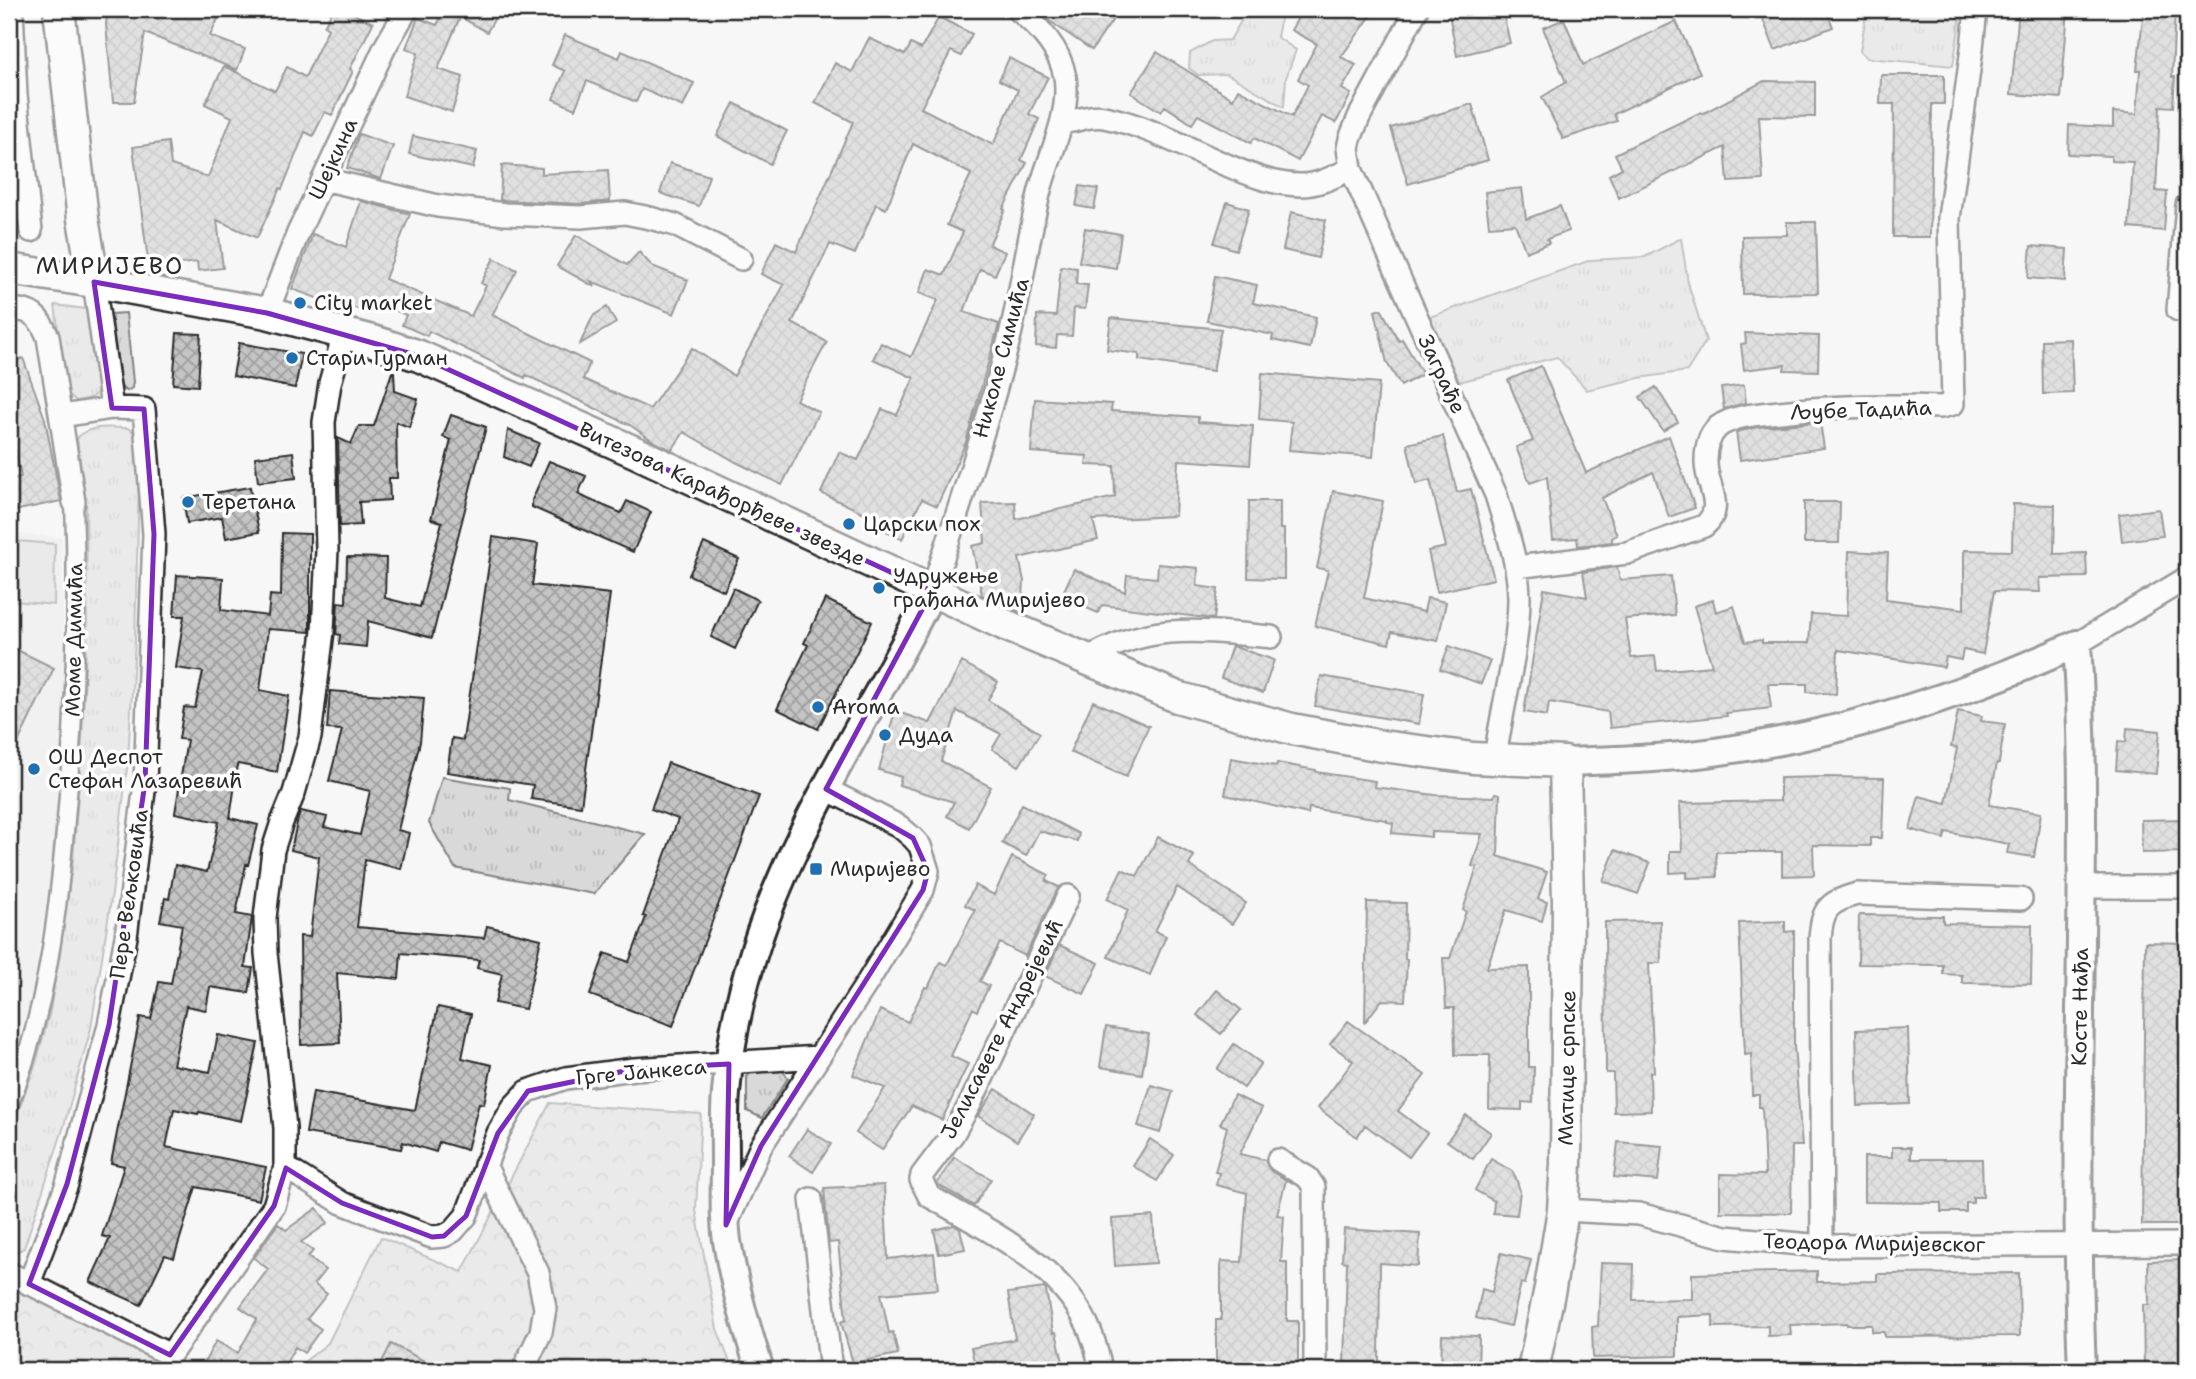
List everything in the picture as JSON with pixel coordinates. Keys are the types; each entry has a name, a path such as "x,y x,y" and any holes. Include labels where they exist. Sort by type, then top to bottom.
{"main road":[{"path":"59,9 83,219 94,282"},
{"name":"Витезова Карађорђеве звезде","path":"9,269 267,313 419,356 635,452 1085,660 1177,697 1292,729 1382,746 1495,759 1565,762"},
{"name":"Матице српске","path":"1533,1370 1563,1210 1568,1095 1565,762"}],"street":[{"path":"12,9 16,95 31,231"},
{"name":"Шејкина","path":"267,313 323,179 384,47 407,9"},
{"name":"Николе Симића","path":"932,591 1007,347 1040,189 1063,122 1066,78 1061,63 1043,33 1017,9"},
{"name":"Заграђе","path":"1417,9 1355,128 1348,148 1351,169 1496,495 1516,567 1519,597 1516,628 1495,759"},
{"name":"Љубе Тадића","path":"1516,567 1627,553 1704,526 1714,515 1716,508 1706,467 1709,442 1716,429 1726,422 1756,415 1828,406 1941,407 1952,404 1949,218 1976,9"},
{"path":"1063,122 1097,116 1125,122 1246,173 1279,183 1320,183 1351,169"},
{"path":"323,179 438,206 505,214 581,217 625,214 650,218 675,225 741,259"},
{"path":"2178,310 2187,205"},
{"path":"62,416 112,408 94,282"},
{"name":"Моме Димића","path":"9,310 22,309 35,314 48,337 74,502 77,641 58,910 39,1013 9,1106"},
{"path":"9,1273 170,1355 274,1206 285,1167 285,1128 266,953 265,918 273,850 294,793 310,737 323,631 327,550 324,422 330,383 344,334"},
{"name":"Пере Вељковића","path":"29,1284 66,1184 109,1025 126,936 145,783 154,534 144,409 112,408"},
{"name":"Витезова Карађорђеве звезде","path":"1565,762 1713,753 1820,732 1895,713 2026,667 2077,644 2187,578"},
{"path":"760,1370 744,1322 727,1245 726,1225 725,1122 729,1064 745,980 784,873 825,789 932,591"},
{"path":"1085,660 1110,645 1135,636 1158,632 1217,631 1270,637"},
{"name":"Косте Нађа","path":"2077,644 2081,699 2077,1245 2081,1370"},
{"path":"726,1225 761,1146 867,983 923,890 928,871 920,846 900,826 825,789"},
{"path":"2081,887 2187,887"},
{"path":"1822,1246 1820,939 1821,921 1827,907 1838,899 1857,894 2021,899"},
{"name":"Јелисавете Андрејевић","path":"1068,896 971,1102 953,1134 922,1175 922,1185 929,1196 1030,1258 1065,1291 1087,1324 1101,1370"},
{"name":"Грге Јанкеса","path":"485,1165 498,1133 513,1107 528,1091 566,1078 634,1069 818,1057"},
{"path":"1278,1160 1308,1178 1314,1187 1315,1370"},
{"path":"285,1167 342,1203 432,1237 444,1236 453,1231 466,1216 485,1165"},
{"path":"485,1165 538,1273 545,1308 541,1332 523,1370"},
{"path":"811,1199 831,1370"},
{"name":"Теодора Миријевског","path":"1563,1210 1639,1214 1725,1237 1822,1246 2187,1244"}],"highlighted area":[{"path":"94,282 267,313 419,356 932,591 826,789 913,838 928,871 923,890 761,1146 726,1225 729,1064 634,1069 528,1091 498,1133 466,1216 444,1236 432,1237 342,1203 286,1168 274,1206 170,1355 29,1284 67,1184 109,1025 145,783 154,534 144,409 112,408"}],"shaded area":[{"name":"ОШ Деспот Стефан Лазаревић","path":"14,533 62,538 64,677 54,860 29,1005 9,1067 9,536"}],"green space":[{"path":"1248,9 1284,9 1277,37 1296,50 1286,78 1284,107 1227,74 1198,75 1189,68 1190,53 1212,41 1230,40"},
{"path":"1867,9 1962,9 1953,66 1867,58 1860,51"},
{"path":"1681,238 1688,283 1706,341 1687,371 1587,390 1557,357 1447,385 1418,321 1591,260 1645,257"},
{"path":"55,305 86,309 99,385 94,396 88,399 76,401 66,392"},
{"path":"126,313 133,382 132,388 127,391 121,385 111,314"},
{"path":"128,428 140,442 135,640 128,760 112,894 91,1028 64,1126 24,1248 9,1256 9,1136 36,1063 50,1011 73,860 87,621 86,502 77,439 81,434 93,429"},
{"path":"16,541 55,544 54,605 14,601"},
{"path":"442,777 510,788 509,800 645,834 594,894 455,868 429,823"},
{"path":"755,1070 782,1070 788,1078 762,1118 747,1111 747,1076"},
{"path":"550,1103 701,1114 696,1210 717,1329 733,1370 294,1370 328,1343 381,1237 462,1272"},
{"path":"9,1273 170,1355 165,1370 9,1370"}],"building":[{"path":"108,9 135,9 158,19 162,9 223,9 210,36 245,49 237,70 145,33 134,102 113,102 106,24"},
{"path":"333,9 344,9 373,23 350,69 353,71 332,115 325,112 313,136 305,132 282,189 280,188 257,238 217,220 223,268 198,271 197,262 149,268 133,147 168,142 171,165 208,177 232,117 205,104 224,66 275,91 287,67 305,77 328,29 324,26"},
{"path":"445,9 500,9 487,32 460,17 438,69 463,77 452,112 404,96 418,53 406,48 418,18 437,25"},
{"path":"1037,9 1120,9 1092,50 1048,20"},
{"path":"1303,9 1376,9 1341,57 1356,65 1342,89 1351,94 1336,123 1322,116 1298,161 1254,138 1251,143 1198,115 1192,124 1165,106 1161,112 1131,93 1157,52 1233,99 1238,89 1292,117 1308,85 1298,79 1317,44 1291,30"},
{"path":"1448,9 1502,9 1510,43 1457,56"},
{"path":"1759,9 1826,9 1833,27 1775,50"},
{"path":"2019,9 2068,9 2061,98 2011,94"},
{"path":"2144,9 2175,9 2173,107 2160,106 2156,191 2167,192 2164,231 2129,228 2133,162 2111,161 2111,156 2068,154 2069,125 2113,127 2113,112 2137,114 2140,70 2137,70"},
{"path":"939,17 972,34 961,56 951,51 921,108 993,145 1018,90 999,80 1009,58 1048,77 1029,114 1039,119 1021,160 1027,163 1003,209 1005,210 989,245 1005,252 995,275 980,269 964,312 999,324 966,442 937,506 922,499 902,539 874,525 877,519 821,493 839,452 858,460 882,409 897,415 914,378 873,359 881,343 911,357 938,300 919,293 928,269 944,275 963,232 947,225 971,174 913,144 886,209 876,204 855,254 830,244 792,323 827,342 796,400 819,412 782,485 684,432 672,450 656,443 630,425 526,375 525,378 429,331 427,336 402,325 406,315 374,301 369,314 324,295 322,300 292,289 313,234 346,247 361,201 410,214 385,279 471,316 486,286 481,283 494,258 517,270 492,315 590,363 583,379 650,409 692,348 734,376 784,285 761,274 776,242 796,252 853,122 815,103 835,63 852,72 869,38 905,55 911,44 921,49"},
{"path":"1564,19 1583,65 1676,21 1700,73 1614,114 1617,121 1563,139 1542,97 1566,82 1543,28"},
{"path":"565,35 619,58 622,51 694,83 683,107 642,89 636,102 587,81 575,109 553,99 565,71 552,65"},
{"path":"1881,75 1944,75 1944,104 1932,104 1930,237 1893,237 1894,104 1880,104"},
{"path":"1764,81 1815,82 1815,117 1759,116 1763,180 1728,182 1725,147 1619,198 1609,175 1622,168 1615,154 1701,112 1702,114"},
{"path":"734,103 787,131 770,164 717,136"},
{"path":"1472,104 1488,160 1408,184 1391,128"},
{"path":"359,134 393,146 381,179 347,168"},
{"path":"413,136 477,151 473,168 409,154"},
{"path":"670,163 709,176 699,206 660,193"},
{"path":"502,165 542,168 542,174 608,170 610,201 581,204 500,200"},
{"path":"1080,186 1098,189 1094,209 1076,206"},
{"path":"1522,188 1526,219 1560,206 1569,231 1547,239 1549,243 1526,252 1515,224 1489,226 1485,192"},
{"path":"1227,202 1249,209 1236,250 1214,243"},
{"path":"1291,212 1326,220 1318,258 1283,250"},
{"path":"1787,222 1816,222 1818,293 1743,294 1742,236 1787,235"},
{"path":"1085,228 1121,234 1116,268 1079,262"},
{"path":"576,235 627,265 639,252 652,266 688,280 674,314 591,281 595,287 557,266"},
{"path":"2031,246 2067,249 2065,281 2028,278"},
{"path":"1061,266 1077,268 1076,284 1088,285 1085,309 1074,308 1072,336 1057,335 1056,348 1036,346 1037,315 1056,316"},
{"path":"1215,276 1257,285 1253,303 1316,317 1310,348 1272,340 1273,335 1207,321"},
{"path":"607,307 616,323 580,344 593,316"},
{"path":"1381,309 1399,341 1402,339 1423,374 1401,386 1387,363 1375,311"},
{"path":"1111,318 1221,329 1213,371 1139,360 1139,354 1107,350"},
{"path":"177,333 201,334 198,386 173,384"},
{"path":"1745,333 1819,336 1818,371 1784,370 1785,365 1744,370 1741,344 1746,343"},
{"path":"2071,339 2073,393 2043,394 2042,340"},
{"path":"239,343 302,354 295,388 233,376"},
{"path":"23,358 45,419 61,501 9,512 9,479 21,477 9,418 9,363"},
{"path":"1541,366 1586,473 1669,436 1695,508 1669,517 1653,472 1602,498 1617,535 1612,538 1612,542 1578,546 1577,538 1553,540 1547,477 1530,483 1516,447 1533,441 1508,380"},
{"path":"392,372 395,391 418,399 409,427 396,422 397,478 389,478 390,500 359,502 361,525 340,526 338,438 351,444 359,426 374,426"},
{"path":"1262,373 1379,383 1373,457 1289,450 1292,422 1259,419"},
{"path":"1744,385 1746,403 1724,409 1721,388"},
{"path":"1656,387 1678,422 1663,431 1640,397"},
{"path":"1035,399 1112,404 1111,411 1198,417 1198,422 1253,426 1250,465 1178,460 1175,516 1093,520 1098,540 1019,558 1024,581 1022,613 982,595 972,546 985,543 982,503 1015,502 1016,519 1115,497 1114,466 1086,465 1087,456 1031,452"},
{"path":"451,415 486,427 432,638 368,621 366,647 339,644 340,635 336,634 338,602 346,603 347,557 386,558 385,598 420,607 442,522 431,519 451,440 443,437"},
{"path":"1820,422 1824,448 1740,460 1736,432 1758,427"},
{"path":"508,430 539,443 529,467 504,457"},
{"path":"1443,436 1457,492 1471,489 1494,579 1437,592 1428,551 1446,547 1430,480 1416,484 1407,444"},
{"path":"293,452 296,478 258,482 255,457"},
{"path":"549,461 586,476 578,494 588,499 621,513 627,501 651,512 633,552 532,507 532,500"},
{"path":"250,487 259,532 226,538 222,517 187,523 183,498"},
{"path":"1333,491 1383,501 1364,598 1424,612 1427,598 1446,602 1438,641 1392,632 1389,644 1315,626 1328,570 1317,568"},
{"path":"1249,501 1280,501 1280,529 1284,529 1284,579 1248,578"},
{"path":"1804,502 1840,502 1839,543 1804,543"},
{"path":"2013,504 2055,505 2054,554 2086,553 2087,577 2039,578 2040,592 1994,591 1983,654 1963,650 1961,660 1946,657 1944,667 1838,650 1836,694 1807,692 1807,684 1768,684 1771,708 1726,713 1727,716 1610,728 1608,712 1549,702 1547,716 1524,712 1544,589 1587,597 1583,572 1617,567 1620,580 1671,576 1675,615 1625,619 1631,658 1655,656 1657,671 1712,666 1694,606 1713,600 1716,612 1734,606 1745,642 1762,640 1762,643 1809,643 1811,614 1847,616 1849,551 1888,553 1886,599 1964,609 1964,550 2012,551"},
{"path":"2159,509 2163,536 2122,541 2119,514"},
{"path":"282,533 310,534 310,632 268,629 260,690 289,696 277,772 238,764 230,818 258,825 248,865 246,864 236,914 252,917 245,967 253,968 249,993 210,987 206,1010 186,1006 173,1065 210,1072 218,1035 258,1043 241,1121 174,1109 166,1147 266,1167 259,1200 196,1187 174,1258 165,1255 141,1305 90,1282 110,1238 102,1236 124,1166 111,1163 140,1017 151,1019 159,982 171,984 182,925 160,921 165,898 169,899 175,865 207,872 219,822 175,813 187,740 179,739 184,707 195,708 203,672 176,668 184,616 174,616 177,575 223,578 221,610 268,616 270,595 281,596"},
{"path":"493,537 538,544 532,585 610,594 581,806 531,799 533,785 447,772 452,738 463,740"},
{"path":"704,543 739,559 724,591 689,575"},
{"path":"1158,564 1198,568 1197,586 1218,589 1214,619 1102,605 1098,613 1061,597 1074,569 1125,592 1127,575 1157,578"},
{"path":"733,588 758,600 735,649 711,637"},
{"path":"825,599 872,622 818,729 777,709 808,645 804,643"},
{"path":"9,646 54,668 9,761"},
{"path":"1232,646 1274,660 1263,693 1221,678"},
{"path":"1449,646 1490,661 1481,684 1440,669"},
{"path":"962,662 998,682 988,700 1040,733 1019,766 992,749 1001,734 957,711 941,761 991,787 969,828 947,816 954,802 899,785 901,777 879,770 895,711 930,723"},
{"path":"1321,676 1424,694 1419,724 1315,706"},
{"path":"330,691 424,698 420,742 398,830 409,833 401,869 365,860 357,927 484,938 487,926 541,939 525,1009 495,1003 502,974 477,968 479,960 401,953 399,979 337,973 340,1043 301,1045 300,936 310,937 319,857 291,850 298,818 301,811 327,817 324,827 360,835 370,791 329,781 342,730 327,729"},
{"path":"1093,701 1149,726 1126,777 1070,752"},
{"path":"1958,711 1982,716 1981,721 2005,724 1989,805 2041,813 2034,857 2007,853 2009,844 1946,832 1944,839 1910,829 1919,796 1946,803 1957,748 1951,747"},
{"path":"2127,728 2160,731 2156,774 2116,770 2118,741 2126,742"},
{"path":"1231,758 1276,766 1277,763 1375,781 1374,787 1435,795 1494,797 1495,793 1500,794 1498,856 1547,872 1538,899 1547,902 1542,921 1506,910 1487,968 1529,967 1529,1067 1534,1067 1533,1103 1522,1102 1522,1110 1489,1109 1490,1055 1455,1055 1454,1008 1446,1008 1443,958 1450,958 1466,911 1463,910 1477,867 1472,866 1482,834 1431,832 1431,837 1392,833 1393,823 1387,820 1309,808 1308,814 1225,795"},
{"path":"668,763 759,796 673,1026 590,995 605,953 629,962 646,917 643,916 678,819 651,809"},
{"path":"1780,778 1884,778 1882,838 1870,838 1870,846 1813,845 1814,875 1782,876 1782,852 1716,852 1717,877 1687,878 1687,872 1670,873 1670,851 1682,851 1680,803 1780,801"},
{"path":"1022,804 1079,834 1077,841 1039,831 1026,856 1002,843"},
{"path":"2187,819 2187,852 2142,853 2141,820"},
{"path":"1158,837 1194,856 1189,865 1246,903 1232,924 1177,887 1155,931 1166,936 1150,975 1108,957 1128,910 1107,899 1122,869 1137,876"},
{"path":"1615,850 1650,863 1638,894 1603,881"},
{"path":"1012,857 1049,875 1046,881 1059,887 1025,956 1000,943 980,981 989,986 977,1011 973,1008 951,1056 968,1064 942,1120 912,1106 882,1150 856,1133 885,1088 853,1075 880,1010 908,1022 940,962 947,965 975,910 965,905 975,885 994,895"},
{"path":"1367,902 1406,903 1407,959 1405,1001 1382,1000 1365,1022"},
{"path":"1859,915 1943,916 1943,923 2032,925 2031,984 1962,983 1962,975 1943,974 1943,965 1858,964"},
{"path":"1660,921 1661,963 1649,963 1654,1072 1650,1072 1651,1111 1614,1112 1613,1073 1606,1073 1605,922"},
{"path":"1785,921 1785,932 1794,931 1794,1046 1802,1146 1792,1146 1791,1213 1720,1212 1720,1174 1765,1175 1762,1107 1759,1107 1759,1095 1752,1095 1751,1054 1745,1055 1739,923"},
{"path":"2145,942 2187,943 2187,1225 2142,1225"},
{"path":"1059,945 1099,963 1084,994 1045,976"},
{"path":"1217,990 1241,1010 1221,1034 1197,1015"},
{"path":"438,1007 471,1014 462,1058 492,1065 484,1104 479,1103 467,1150 439,1142 436,1152 403,1142 401,1149 306,1133 313,1092 415,1110"},
{"path":"1348,1021 1425,1075 1398,1111 1427,1133 1409,1157 1365,1125 1357,1137 1318,1108 1353,1061 1330,1044"},
{"path":"1106,1027 1149,1034 1142,1074 1100,1067"},
{"path":"1908,1028 1910,1104 1858,1106 1856,1030"},
{"path":"1234,1044 1261,1063 1244,1088 1217,1069"},
{"path":"1151,1085 1173,1091 1160,1133 1138,1126"},
{"path":"996,1089 1034,1114 1017,1141 978,1116"},
{"path":"1234,1095 1262,1108 1240,1154 1265,1160 1271,1171 1286,1180 1277,1215 1284,1216 1281,1262 1287,1262 1287,1321 1298,1321 1298,1363 1274,1363 1274,1369 1216,1370 1216,1320 1221,1320 1221,1261 1242,1262 1247,1193 1216,1185 1219,1173 1215,1172 1227,1127 1220,1124"},
{"path":"1466,1115 1491,1133 1473,1159 1447,1141"},
{"path":"807,1129 831,1144 813,1172 789,1156"},
{"path":"1150,1139 1174,1155 1157,1181 1133,1166"},
{"path":"1618,1142 1662,1146 1658,1181 1614,1177"},
{"path":"1892,1147 1911,1147 1911,1159 1982,1159 1983,1197 1973,1197 1973,1203 1966,1203 1966,1212 1941,1212 1941,1203 1864,1202 1864,1157 1892,1157"},
{"path":"954,1157 991,1179 974,1206 937,1184"},
{"path":"1491,1159 1512,1171 1516,1178 1520,1191 1517,1215 1493,1213 1494,1201 1475,1190"},
{"path":"884,1185 888,1259 934,1253 938,1289 881,1294 889,1333 893,1332 898,1354 853,1363 841,1322 846,1320 838,1242 829,1243 824,1188"},
{"path":"317,1208 328,1223 301,1242 313,1251 308,1257 325,1270 314,1284 327,1294 307,1319 321,1329 304,1353 295,1347 282,1370 200,1370 216,1341 238,1353 257,1319 240,1307 268,1269 254,1258 269,1236 278,1224 286,1230"},
{"path":"1153,1216 1156,1263 1115,1266 1112,1219"},
{"path":"954,1225 960,1229 965,1249 939,1254 934,1230"},
{"path":"1344,1229 1420,1234 1418,1266 1380,1263 1379,1363 1344,1363 1347,1262 1342,1261"},
{"path":"1501,1253 1531,1260 1525,1284 1521,1283 1511,1326 1476,1318 1482,1289 1492,1292"},
{"path":"2187,1260 2187,1370 2144,1370 2143,1305 2149,1305 2148,1261"},
{"path":"1601,1263 1634,1264 1633,1300 1692,1299 1692,1274 1817,1271 1817,1282 1877,1281 1877,1274 2019,1273 2020,1336 1885,1337 1884,1332 1872,1332 1872,1325 1847,1323 1790,1325 1791,1335 1768,1336 1768,1326 1713,1327 1713,1315 1677,1317 1677,1356 1593,1358 1592,1327 1598,1326"},
{"path":"1044,1288 1053,1333 1056,1332 1065,1370 976,1370 971,1348 1015,1339 1008,1293"},
{"path":"1442,1335 1479,1336 1478,1370 1441,1370"},
{"path":"391,1344 442,1370 378,1370"}],"place":[{"name":"City market","path":"300,303"},
{"name":"Стари Гурман","path":"292,358"},
{"name":"Теретана","path":"188,502"},
{"name":"Царски пох","path":"849,524"},
{"name":"Удружење грађана Миријево","path":"879,588"},
{"name":"Aroma","path":"818,707"},
{"name":"Дуда","path":"885,735"},
{"name":"ОШ Деспот Стефан Лазаревић","path":"34,769"},
{"name":"Миријево","path":"816,869"}],"district":[{"name":"МИРИЈЕВО","path":"110,266"}]}
